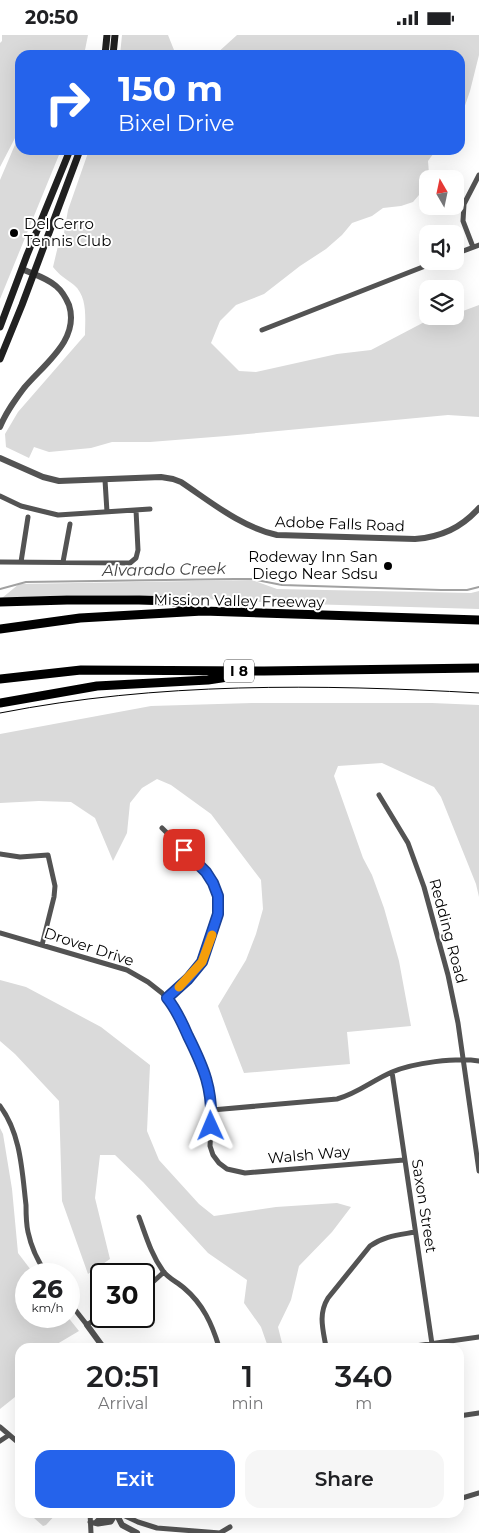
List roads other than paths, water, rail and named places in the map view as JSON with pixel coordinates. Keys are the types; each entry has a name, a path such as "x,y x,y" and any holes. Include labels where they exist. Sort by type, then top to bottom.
{"highway":[{"path":"0,602 155,600 171,601 202,611"},
{"name":"Mission Valley Freeway","path":"0,629 80,618 202,611 479,620"},
{"name":"I 8","path":"0,679 81,670 264,671 479,668"},
{"path":"0,703 97,686 208,681 264,671"}],"main road":[{"path":"106,50 107,35"},
{"path":"114,50 115,35"},
{"path":"0,327 68,155"},
{"path":"0,359 78,155"}],"street":[{"path":"473,247 464,221 464,204 479,175"},
{"path":"464,250 479,245"},
{"path":"262,330 419,268"},
{"path":"0,427 8,411 24,389 64,343 70,329 71,314 66,297 56,286 22,269"},
{"name":"Adobe Falls Road","path":"0,458 51,480 59,481 161,477 172,479 181,482 230,516 259,530 277,535 429,538 449,532 464,523 479,508"},
{"path":"105,480 107,513"},
{"path":"0,496 21,506 58,515 150,509"},
{"path":"0,562 130,563 136,558 138,550 136,510"},
{"path":"21,562 28,517"},
{"path":"63,562 70,524"},
{"name":"Redding Road","path":"379,795 408,843 424,887 448,975 464,1059 479,1171"},
{"path":"162,828 206,872 216,889 218,902 217,920 202,962 188,979 167,998"},
{"path":"0,854 20,857 48,855 55,886 42,945"},
{"name":"Drover Drive","path":"0,933 127,970 148,982 167,998 176,1011 208,1080 212,1110 210,1146 213,1155 219,1163"},
{"path":"212,1110 337,1099 352,1094 392,1072 426,1064 464,1059 479,1061"},
{"name":"Saxon Street","path":"392,1072 432,1343"},
{"path":"0,1106 5,1112 17,1141 28,1232 40,1263"},
{"name":"Walsh Way","path":"219,1163 233,1171 245,1173 404,1160"},
{"path":"139,1217 151,1251 164,1272 204,1310 218,1343"},
{"path":"325,1343 322,1307 370,1246 387,1237 416,1232"},
{"path":"155,1280 164,1272"},
{"path":"80,1316 100,1343"},
{"path":"439,1343 479,1337"},
{"path":"464,1415 479,1413"},
{"path":"0,1427 15,1440"},
{"path":"0,1441 9,1435"},
{"path":"464,1498 479,1493"},
{"path":"91,1533 93,1522 92,1518"},
{"path":"93,1522 104,1518"},
{"path":"118,1518 122,1525 137,1533"},
{"path":"129,1518 157,1528 220,1533 230,1527"}],"waterway":[{"name":"Alvarado Creek","path":"0,589 26,582 234,579 252,579 282,585 441,590 467,590 479,587"}],"tram line":[{"path":"0,713 59,703 119,696 239,688 359,688 479,693"}],"place":[{"name":"Del Cerro Tennis Club","path":"14,233"},
{"name":"Rodeway Inn San Diego Near Sdsu","path":"388,566"}]}
